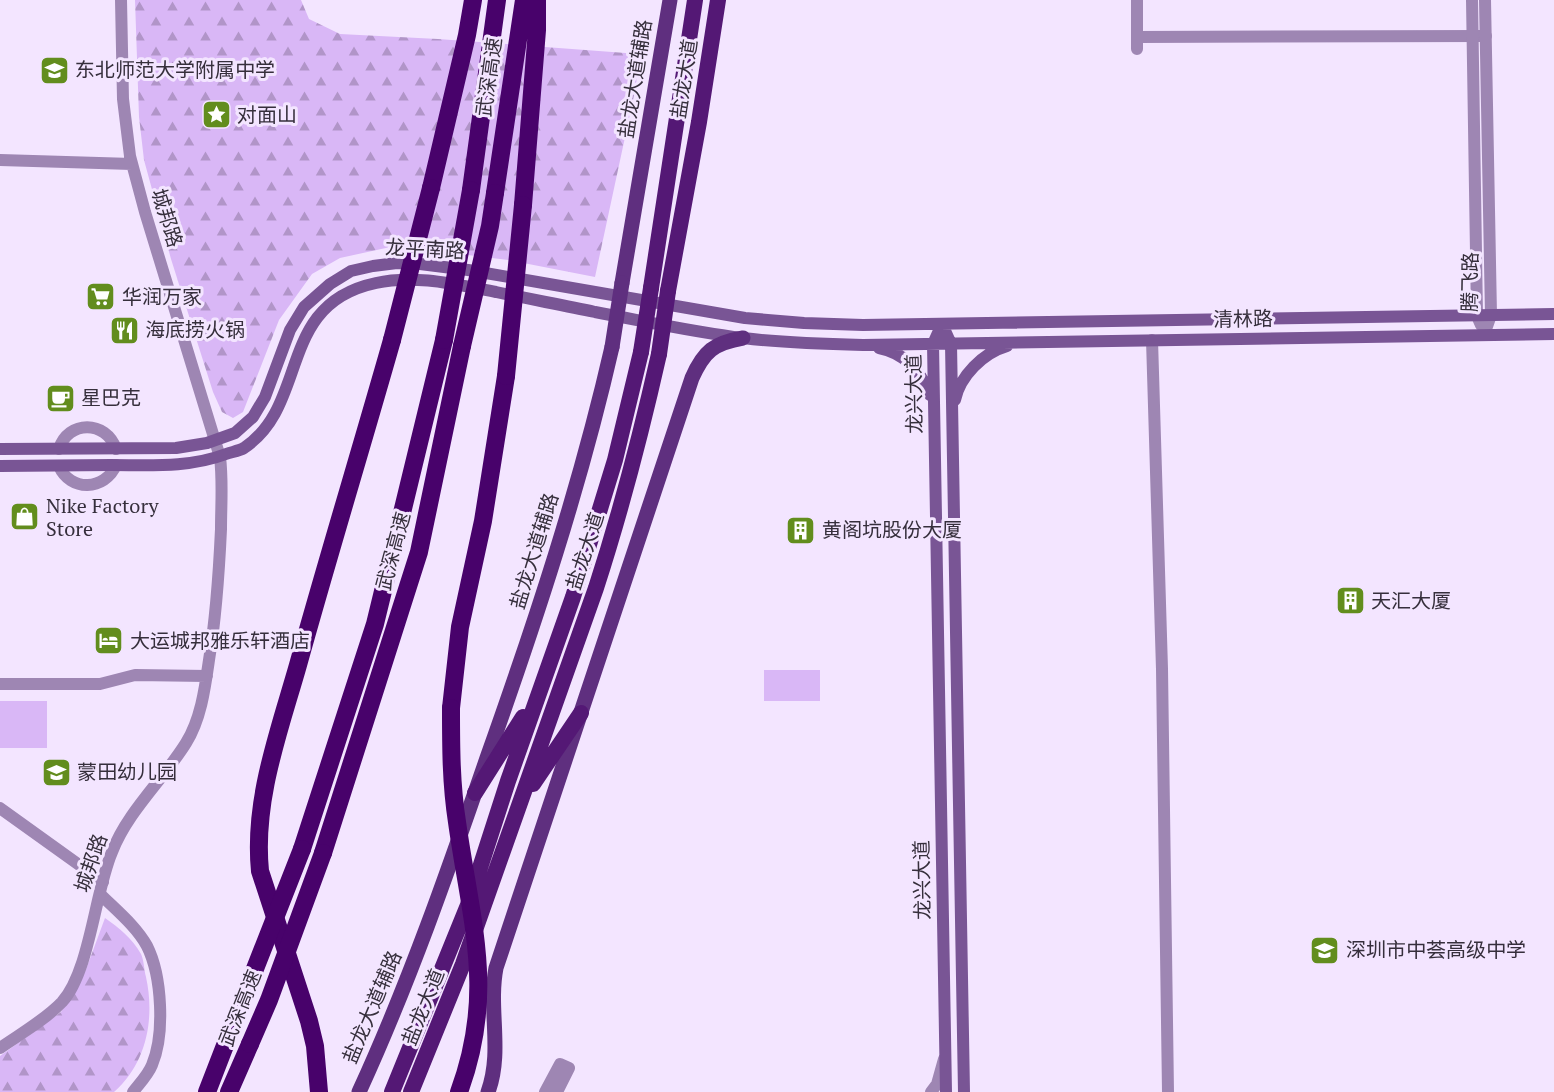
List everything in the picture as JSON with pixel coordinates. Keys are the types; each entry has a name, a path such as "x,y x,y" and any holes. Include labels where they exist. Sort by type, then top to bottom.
{"highway":[{"path":"319,1092 315,1046 309,1021 260,871 259,822 268,774 328,557 392,340 431,188 473,0"},
{"name":"武深高速","path":"207,1092 302,849 375,624 444,340 471,190 497,0"},
{"name":"武深高速","path":"229,1092 269,999 323,853 419,552 462,346 490,226 524,0"},
{"path":"459,1092 471,1056 477,1027 480,969 453,789 451,708 458,637 483,521 506,376 533,84 537,0"},
{"name":"盐龙大道","path":"392,1092 468,905 573,597 615,460 640,351 651,288 695,0"},
{"name":"盐龙大道","path":"411,1092 463,963 616,528 659,354 718,0"},
{"path":"699,122 729,0"},
{"path":"475,793 540,691"},
{"path":"518,808 580,713"}],"main road":[{"name":"盐龙大道辅路","path":"359,1092 419,950 519,668 568,515 612,347 670,0"},
{"name":"龙平南路","path":"116,448 176,448 216,440 236,433 253,417 265,397 290,330 304,307 330,284 351,271 373,266 397,263 468,270 745,318 804,324 942,324"},
{"name":"龙平南路","path":"59,466 179,465 211,460 243,448 264,430 279,408 302,341 317,318 339,297 356,288 377,282 420,280 466,286 684,329 743,338 863,345"},
{"name":"清林路","path":"942,324 1554,314"},
{"name":"龙兴大道","path":"942,324 951,344 964,1092"},
{"name":"龙兴大道","path":"942,324 933,344 946,1092"},
{"name":"清林路","path":"863,345 1554,334"},
{"path":"488,1092 495,1056 493,994 496,968 695,371 706,353 715,346 728,340 743,338"},
{"path":"952,413 956,395 971,369 984,357 999,348 1019,342"},
{"path":"863,345 884,349 902,357 915,367 923,378 934,413"},
{"path":"934,434 953,434"},
{"path":"0,449 116,448"},
{"path":"0,466 59,466"}],"street":[{"name":"城邦路","path":"0,1048 51,1012 63,1001 71,988 80,965 112,852 128,823 186,742 194,727 207,676 219,575 222,474 220,456 132,164 123,99 121,0"},
{"path":"1137,0 1137,43 1479,36"},
{"name":"腾飞路","path":"1472,0 1479,36 1491,315 1484,335"},
{"name":"腾飞路","path":"1484,335 1477,315 1479,36 1485,0"},
{"path":"0,160 132,164"},
{"path":"1152,340 1162,669 1168,1092"},
{"path":"58,449 66,435 83,427 102,430 109,436 116,448"},
{"path":"59,466 69,480 88,486 107,479 116,465"},
{"path":"0,684 100,684 135,675 207,676"},
{"path":"0,808 102,888 147,947 157,980 160,1012 158,1038 152,1066 133,1092"},
{"path":"931,1092 937,1084 945,1055"},
{"path":"545,1092 560,1064 570,1068 557,1092"},
{"path":"964,1073 970,1092"}],"green space":[{"path":"135,0 301,0 309,19 340,34 639,54 636,86 595,277 508,260 395,246 340,258 312,274 279,320 243,412 233,418 222,412 213,392 171,259 144,160 139,117"},
{"path":"764,670 820,670 820,701 764,701"},
{"path":"0,701 47,701 47,748 0,748"},
{"path":"105,918 134,943 141,954 149,993 149,1024 146,1039 134,1068 114,1092 0,1092 0,1056 61,1012 85,972"}],"place":[{"name":"东北师范大学附属中学","path":"54,70"},
{"name":"对面山","path":"216,115"},
{"name":"华润万家","path":"101,297"},
{"name":"海底捞火锅","path":"124,330"},
{"name":"星巴克","path":"60,398"},
{"name":"Nike Factory Store","path":"25,517"},
{"name":"黄阁坑股份大厦","path":"801,530"},
{"name":"天汇大厦","path":"1350,601"},
{"name":"大运城邦雅乐轩酒店","path":"109,641"},
{"name":"蒙田幼儿园","path":"56,772"},
{"name":"深圳市中荟高级中学","path":"1325,950"}]}
